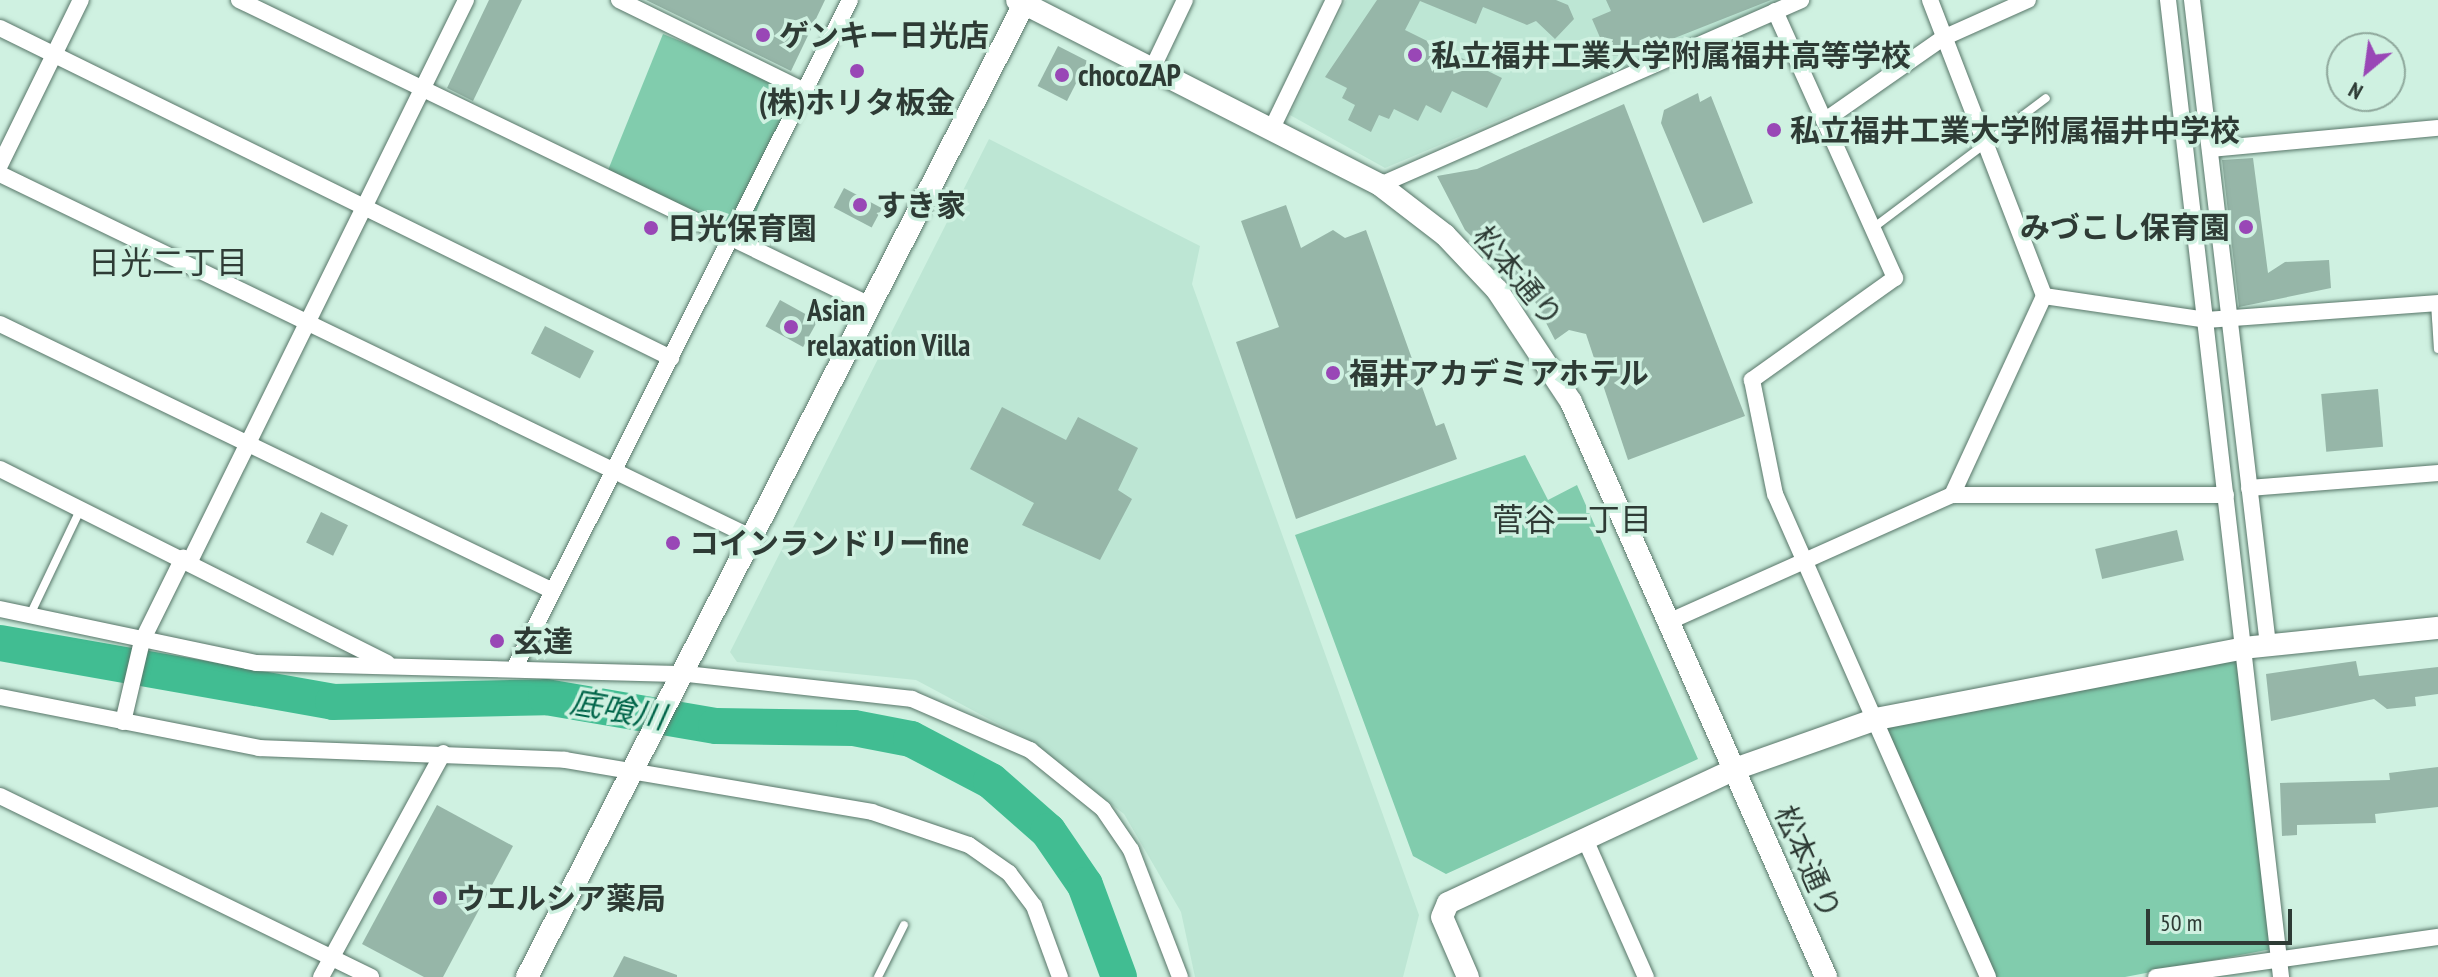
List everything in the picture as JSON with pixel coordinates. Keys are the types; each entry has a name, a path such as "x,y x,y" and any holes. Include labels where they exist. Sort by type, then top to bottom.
{"street":[{"path":"0,165 81,0"},
{"path":"239,0 872,306"},
{"path":"124,716 140,646 248,444 466,0"},
{"path":"619,0 805,91"},
{"path":"515,667 850,0"},
{"path":"1153,67 1185,0"},
{"path":"1273,126 1334,0"},
{"path":"1380,185 1801,0"},
{"path":"1930,0 2044,296 1952,495"},
{"path":"1824,121 1943,38 2028,0"},
{"path":"2168,0 2281,977"},
{"path":"2192,0 2268,645"},
{"path":"527,977 683,682 1022,1"},
{"name":"松本通り","path":"1022,1 1273,126 1380,185 1445,235 1537,345 1571,402 1826,977"},
{"path":"1775,11 1895,278 1752,380 1775,494 1800,560 1876,719 1988,977"},
{"path":"0,28 671,358"},
{"path":"2210,149 2438,128"},
{"path":"0,174 755,539"},
{"path":"2044,296 2206,320 2436,303"},
{"path":"0,324 553,591"},
{"path":"0,469 186,559 392,666"},
{"path":"2249,488 2438,473"},
{"path":"1668,622 1800,560 1952,495 2226,495"},
{"path":"0,609 140,646 256,663 515,667 912,699 1030,750 1103,809 1131,850 1180,977"},
{"path":"1468,977 1442,917 1448,903 1735,769 1876,719 2243,648 2438,628"},
{"path":"0,697 124,716 259,748 565,760 872,812 969,845 1009,873 1034,906 1060,977"},
{"path":"321,977 443,753"},
{"path":"0,796 371,977"},
{"path":"1585,839 1646,977"},
{"path":"2156,977 2438,937"}],"lane":[{"path":"1872,228 2046,98"},
{"path":"2436,303 2438,349"},
{"path":"30,616 81,508"},
{"path":"878,977 904,925"}],"shaded area":[{"path":"1346,0 1785,0 1385,168 1290,115"},
{"path":"989,139 1200,246 1192,284 1419,915 1403,977 1195,977 1181,912 1124,814 1030,741 916,680 737,662 730,652"}],"green space":[{"path":"663,34 805,91 747,235 605,178"},
{"path":"1525,455 1548,500 1577,485 1698,759 1446,874 1413,856 1295,535"},
{"path":"2244,657 2277,948 2125,977 1988,977 1876,719"}],"building":[{"path":"489,0 522,0 473,101 447,88"},
{"name":"ゲンキー日光店","path":"646,0 825,0 791,71"},
{"path":"1377,0 1556,0 1568,5 1574,19 1555,39 1536,21 1527,25 1483,7 1476,24 1420,1 1405,30 1502,78 1487,108 1452,91 1441,113 1426,105 1418,121 1394,109 1389,119 1379,115 1371,132 1348,120 1355,105 1342,98 1347,88 1325,77"},
{"path":"1606,0 1771,0 1629,56 1608,56 1592,19 1611,11"},
{"path":"1058,46 1087,61 1067,101 1038,86"},
{"path":"1698,93 1700,102 1711,96 1753,203 1703,223 1661,123 1664,110"},
{"path":"1624,104 1745,416 1628,460 1586,334 1569,330 1555,340 1531,294 1465,230 1437,176 1477,169"},
{"path":"2253,158 2268,273 2285,262 2329,260 2331,288 2239,307 2222,160"},
{"path":"844,188 882,208 872,228 834,207"},
{"path":"1286,205 1301,248 1333,230 1345,238 1366,230 1436,426 1444,423 1457,459 1296,519 1236,342 1279,327 1241,221"},
{"path":"780,300 818,321 803,347 765,326"},
{"path":"545,326 594,351 580,379 531,354"},
{"path":"2378,389 2383,447 2326,452 2321,394"},
{"path":"1002,407 1066,440 1078,417 1138,448 1118,490 1132,499 1100,560 1022,525 1034,503 970,469"},
{"path":"321,512 348,525 333,556 306,543"},
{"path":"2177,530 2184,560 2102,579 2095,549"},
{"path":"2356,661 2359,676 2438,667 2438,694 2415,697 2416,706 2387,709 2374,699 2271,721 2266,674"},
{"path":"2438,767 2438,807 2375,814 2376,823 2297,825 2297,835 2282,836 2280,783 2390,780 2389,773"},
{"path":"437,805 513,846 443,977 424,977 362,944"},
{"path":"624,956 677,975 677,977 613,977"}],"waterway":[{"name":"底喰川","path":"0,643 333,702 546,697 716,726 854,728 911,739 991,781 1048,831 1085,885 1119,977"}],"place":[{"name":"ゲンキー日光店","path":"763,35"},
{"name":"私立福井工業大学附属福井高等学校","path":"1415,55"},
{"name":"(株)ホリタ板金","path":"857,71"},
{"name":"chocoZAP","path":"1062,75"},
{"name":"私立福井工業大学附属福井中学校","path":"1774,130"},
{"name":"すき家","path":"860,205"},
{"name":"みづこし保育園","path":"2246,227"},
{"name":"日光保育園","path":"651,228"},
{"name":"Asian relaxation Villa","path":"791,327"},
{"name":"福井アカデミアホテル","path":"1333,373"},
{"name":"コインランドリーfine","path":"673,543"},
{"name":"玄達","path":"497,641"},
{"name":"ウエルシア薬局","path":"440,898"}],"district":[{"name":"日光二丁目","path":"168,262"},
{"name":"菅谷一丁目","path":"1572,519"}]}
